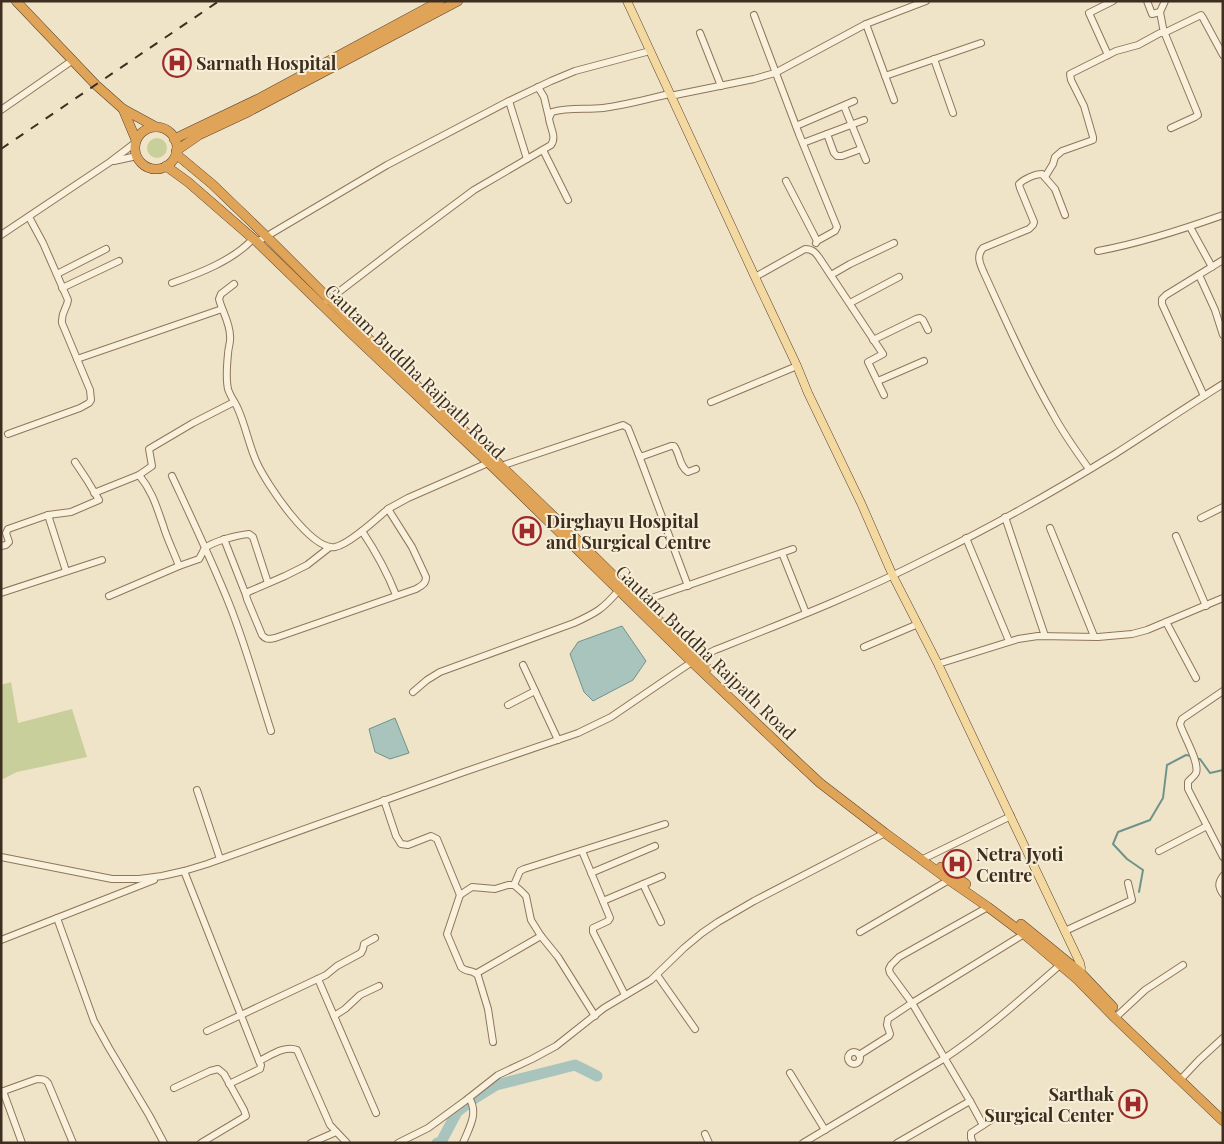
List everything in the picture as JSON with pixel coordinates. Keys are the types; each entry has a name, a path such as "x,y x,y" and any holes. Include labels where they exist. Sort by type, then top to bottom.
{"highway":[{"path":"16,1 96,85 123,109 170,133 174,138 176,153 174,159 161,168 151,168 140,162 135,150 136,142 142,132 156,127"},
{"path":"174,138 260,98 440,1"},
{"path":"176,153 199,135 246,113 458,1"},
{"path":"123,109 136,142"},
{"path":"176,153 212,184 266,236 326,302 384,354 501,466 637,603"},
{"name":"Gautam Buddha Rajpath Road","path":"166,166 188,182 326,302 619,590 637,603 790,756 820,783 885,834 924,858 949,880 1024,934 1060,965 1079,976 1223,1121"},
{"path":"695,661 812,768 924,858 1002,910 1079,976"},
{"path":"1117,1016 1223,1114"}],"main road":[{"path":"627,1 808,393 861,503 893,576 938,664 1080,963 1079,976"}],"street":[{"path":"549,118 552,112 559,110 612,106 721,86 775,73 866,24 926,1"},
{"path":"1108,55 1089,13 1113,1"},
{"path":"1147,1 1152,14 1160,12"},
{"path":"1165,1 1160,12 1164,33 1198,115 1171,128"},
{"path":"754,15 775,73 837,227 835,231 816,241 816,245 810,249 805,249 756,277"},
{"path":"1046,177 1058,154 1093,140 1084,106 1070,74 1116,51 1138,45 1201,15 1223,55"},
{"path":"866,24 894,100"},
{"path":"700,33 721,86"},
{"path":"885,76 981,43"},
{"path":"172,283 196,274 234,255 255,240 266,236 387,165 509,101 575,71 650,52"},
{"path":"934,59 953,114"},
{"path":"1,110 73,60"},
{"path":"326,302 474,190 551,145 554,137 544,97 538,87"},
{"path":"509,101 527,159"},
{"path":"796,126 854,101"},
{"path":"844,106 866,160"},
{"path":"803,143 864,120"},
{"path":"827,134 837,156 842,156 861,148"},
{"path":"1,235 110,162 136,142"},
{"path":"543,150 568,200"},
{"path":"110,162 137,156"},
{"path":"1065,215 1055,189 1046,177 1038,174 1019,184 1034,222 1033,225 1029,229 983,248 979,257 984,273 1026,364 1053,416 1089,469"},
{"path":"786,182 816,241"},
{"path":"1098,251 1144,242 1223,215"},
{"path":"8,434 80,408 92,400 78,359 62,323 62,315 68,300 43,243 29,217"},
{"path":"1190,227 1212,267"},
{"path":"831,275 894,243"},
{"path":"57,274 106,249"},
{"path":"810,249 816,253 883,354 868,362 884,395"},
{"path":"1204,396 1162,304 1162,299 1223,260"},
{"path":"62,288 119,261"},
{"path":"1199,275 1215,310 1223,335"},
{"path":"850,303 899,277"},
{"path":"234,284 219,299 230,336 227,355 230,394 241,416 253,455 288,513 321,543 330,547"},
{"path":"78,359 222,309"},
{"path":"873,340 920,318 924,320 928,330"},
{"path":"878,381 924,361"},
{"path":"710,402 797,366"},
{"path":"1,940 162,876 220,859 578,733 611,717 695,661 715,650 893,576 1005,517 1089,469 1223,384"},
{"path":"94,493 138,475 152,466 149,449 234,402"},
{"path":"501,466 623,425 626,426 688,586"},
{"path":"638,453 640,456 643,456 674,446 683,468 688,472 696,469"},
{"path":"1,546 9,542 6,533 8,529 48,515 71,512 98,500 75,462"},
{"path":"246,595 252,590 307,565 330,547 338,546 362,531 388,510 408,498 488,463"},
{"path":"138,475 148,485 156,501 163,526 179,566"},
{"path":"172,476 228,603 271,731"},
{"path":"1201,518 1223,507"},
{"path":"224,539 262,636 269,640 396,596 421,586 426,581 426,577 412,547 388,510"},
{"path":"48,515 66,571"},
{"path":"1005,517 1045,636"},
{"path":"1050,528 1094,636"},
{"path":"362,531 381,562 396,596"},
{"path":"109,596 199,559 205,549 224,539 246,535 251,535 254,540 268,583"},
{"path":"1176,536 1206,606"},
{"path":"966,538 1009,641"},
{"path":"637,603 793,549"},
{"path":"782,553 806,613"},
{"path":"1,593 102,560"},
{"path":"413,692 433,676 446,670 598,612 619,590"},
{"path":"938,664 1009,641 1025,638 1132,634 1147,630 1223,598"},
{"path":"1166,622 1196,678"},
{"path":"864,647 918,624"},
{"path":"523,665 558,740"},
{"path":"508,705 535,691"},
{"path":"1223,691 1180,721 1192,753 1196,772 1188,782 1188,786 1223,857"},
{"path":"197,790 220,859"},
{"path":"384,800 396,836 401,844 408,845 431,836 438,839 460,895"},
{"path":"924,858 1011,816"},
{"path":"514,885 520,872 524,870 665,824"},
{"path":"1159,851 1207,826"},
{"path":"398,1143 428,1128 470,1101 498,1076 556,1046 625,995 651,980 684,948 718,922 754,901 885,834"},
{"path":"591,873 655,846"},
{"path":"582,851 610,916 610,919 593,928 592,931 625,995"},
{"path":"1,857 112,879 139,879 162,876"},
{"path":"184,870 261,1065 260,1069 229,1084"},
{"path":"603,901 662,876"},
{"path":"1223,876 1218,882 1223,894"},
{"path":"860,932 949,880"},
{"path":"1065,931 1132,900 1128,883"},
{"path":"541,936 477,974 463,970 447,934 460,895 472,886 495,889 508,884 514,885 526,896 532,920 541,936 558,957 595,1016"},
{"path":"643,884 661,922"},
{"path":"984,1124 912,1003 889,969 899,957 988,907"},
{"path":"57,918 94,1021 150,1115 164,1143"},
{"path":"859,1055 889,1036 888,1019 1024,934"},
{"path":"207,1031 326,975 337,966 361,953 364,944 374,938"},
{"path":"803,1143 961,1048 997,1020 1060,965"},
{"path":"1117,1016 1145,990 1183,965"},
{"path":"477,974 488,1009 493,1042"},
{"path":"657,975 695,1029"},
{"path":"318,979 376,1113"},
{"path":"334,1016 346,1009 362,994 379,986"},
{"path":"1183,1077 1212,1046 1223,1038"},
{"path":"259,1061 283,1049 293,1048 296,1050 327,1119 347,1143"},
{"path":"174,1088 214,1069 221,1071 246,1116 201,1143"},
{"path":"790,1073 825,1130"},
{"path":"22,1143 2,1092 37,1079 46,1080 50,1086 73,1143"},
{"path":"463,1143 474,1110 470,1101"},
{"path":"897,1143 970,1101"},
{"path":"973,1143 970,1138 971,1133 997,1116"},
{"path":"311,1143 336,1132"},
{"path":"705,1134 709,1143"}],"green space":[{"path":"153,138 161,138 167,144 167,152 161,158 153,158 147,152 147,144"},
{"path":"11,682 18,723 72,709 87,757 17,772 1,780 1,685"}],"water":[{"path":"622,626 646,661 633,680 593,701 584,692 570,654 578,642"},
{"path":"395,718 409,753 390,759 375,752 369,729"}],"waterway":[{"path":"1223,724 1223,729"},
{"path":"1139,892 1143,870 1127,859 1113,844 1118,832 1150,820 1163,798 1167,765 1186,755 1191,756"},
{"path":"1198,759 1200,759 1210,773 1223,770"},
{"path":"437,1143 441,1142 457,1112 496,1085 575,1065 597,1076"}],"railway":[{"path":"1,149 219,1"}],"place":[{"name":"Sarnath Hospital","path":"177,63"},
{"name":"Dirghayu Hospital and Surgical Centre","path":"527,531"},
{"name":"Netra Jyoti Centre","path":"957,864"},
{"name":"Sarthak Surgical Center","path":"1133,1104"}]}
